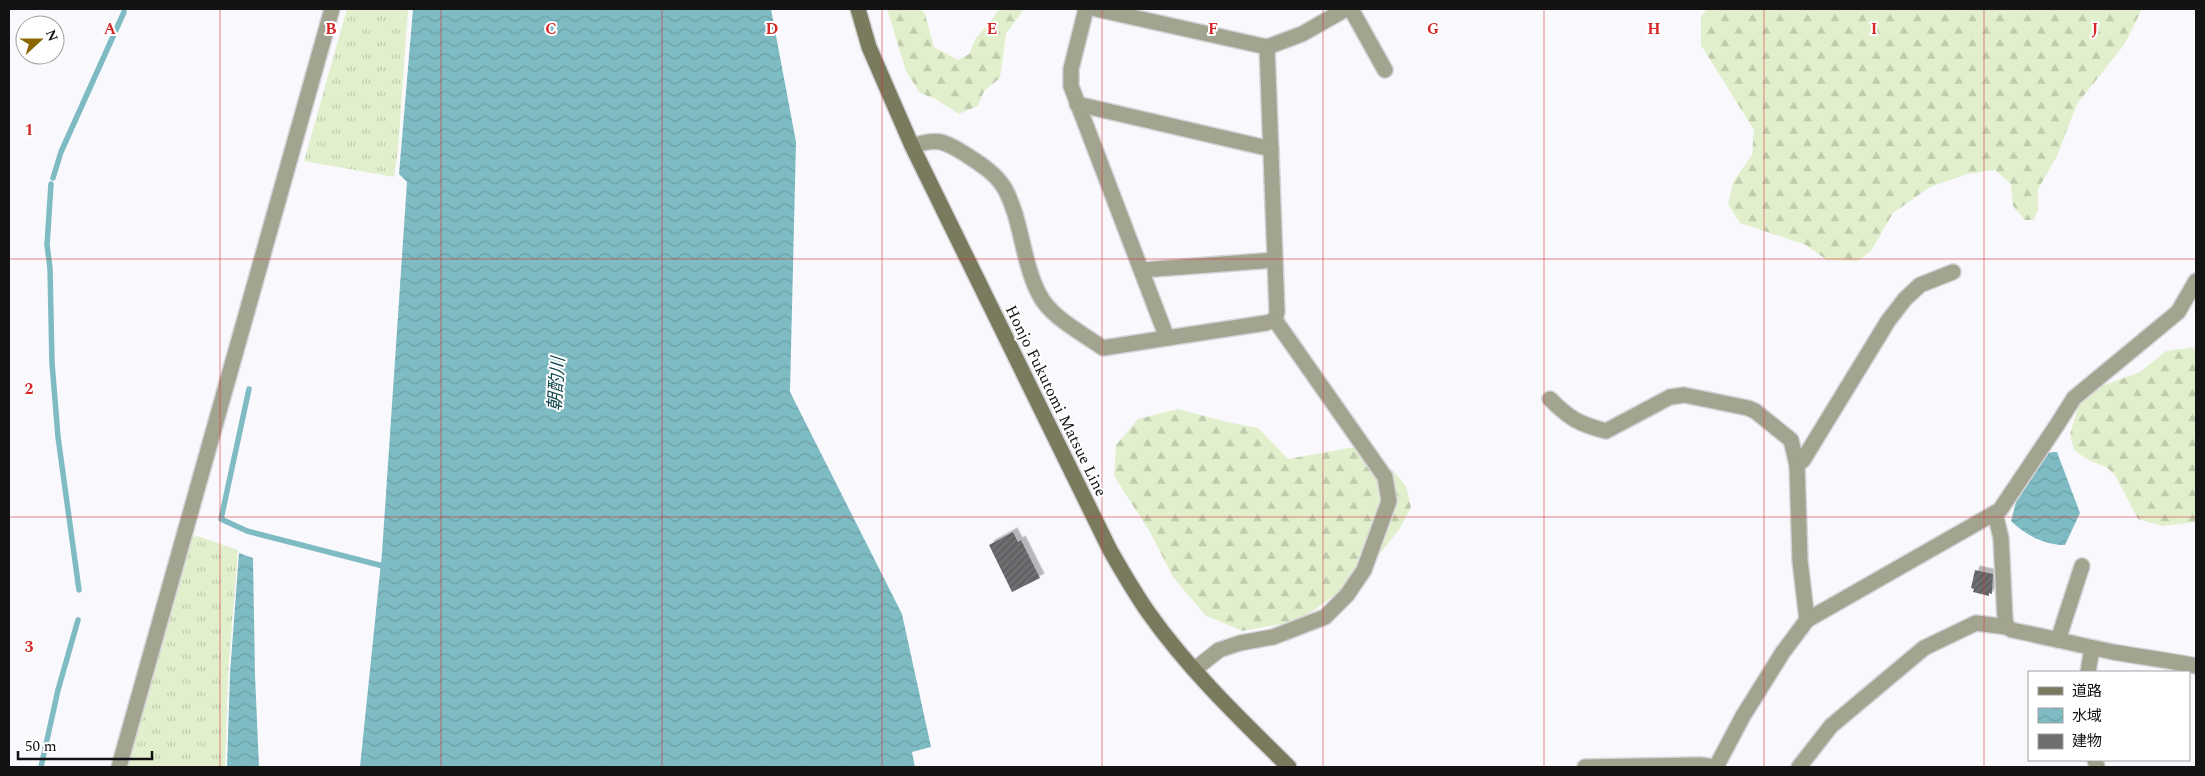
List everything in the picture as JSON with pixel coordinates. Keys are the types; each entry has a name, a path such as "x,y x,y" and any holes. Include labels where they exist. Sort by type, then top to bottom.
{"main road":[{"name":"Honjo Fukutomi Matsue Line","path":"858,9 869,47 912,146 1110,550 1148,612 1195,669 1289,767"}],"street":[{"path":"118,767 332,9"},
{"path":"1086,9 1072,69 1071,86 1168,338"},
{"path":"1096,9 1267,46 1302,34 1346,9"},
{"path":"1351,9 1385,70"},
{"path":"1195,669 1219,650 1240,643 1273,637 1326,617 1347,595 1364,570 1389,502 1386,477 1275,320 1275,260 1267,46"},
{"path":"1077,104 1271,149"},
{"path":"912,146 928,141 946,142 980,163 992,174 1004,188 1039,295 1055,314 1103,348 1266,323 1275,320"},
{"path":"1142,270 1275,260"},
{"path":"1797,465 1803,460 1888,321 1905,299 1920,285 1953,272"},
{"path":"1585,767 1700,765 1715,767 1743,716 1783,652 1807,620 2000,510 2058,426 2074,398 2178,312 2196,281"},
{"path":"1550,399 1563,412 1580,424 1606,431 1670,397 1684,395 1748,408 1755,411 1790,440 1797,465 1800,561 1807,620"},
{"path":"1995,513 2001,538 2007,627"},
{"path":"2058,640 2082,566"},
{"path":"1799,767 1831,726 1924,648 1976,624 2007,627 2012,630 2092,648 2196,666"},
{"path":"2088,671 2092,648"}],"green space":[{"path":"347,9 408,9 398,149 394,177 304,161"},
{"path":"887,9 922,9 934,47 958,60 969,54 976,38 999,9 1024,9 1006,34 1000,78 984,91 978,106 959,114 936,99 920,93 906,71"},
{"path":"1707,9 2142,9 2124,45 2077,104 2057,156 2038,189 2038,209 2034,220 2025,220 2013,206 2011,184 1995,170 1967,174 1930,187 1893,213 1871,251 1858,261 1827,260 1806,245 1740,223 1728,204 1733,182 1752,155 1754,130 1701,45 1701,17"},
{"path":"2196,347 2196,522 2162,526 2138,519 2115,475 2106,467 2088,460 2074,450 2070,434 2078,408 2090,390 2140,372 2166,351"},
{"path":"1178,409 1258,428 1288,459 1361,446 1393,471 1406,486 1411,507 1399,530 1362,575 1299,621 1242,631 1205,615 1173,577 1150,532 1114,476 1116,445 1138,419"},
{"path":"197,536 238,550 228,674 225,767 125,767 181,565 191,538"}],"water":[{"name":"朝酌川","path":"413,9 771,9 796,142 790,392 902,614 931,747 912,752 915,767 360,767 382,553 407,182 399,174"},
{"path":"2057,452 2080,513 2065,545 2058,545 2036,538 2023,531 2011,521 2016,502 2048,453"},
{"path":"239,553 253,558 259,767 227,767 230,674"}],"building":[{"path":"1013,532 1018,542 1021,540 1040,578 1012,592 989,545"},
{"path":"1975,570 1993,574 1992,594 1989,593 1989,596 1973,592 1974,589 1971,588"}],"waterway":[{"path":"53,178 61,152 124,12"},
{"path":"51,184 47,245 50,268 52,363 58,437 79,590"},
{"path":"249,389 221,519 247,531 387,567"},
{"path":"41,767 58,690 78,620"}]}
